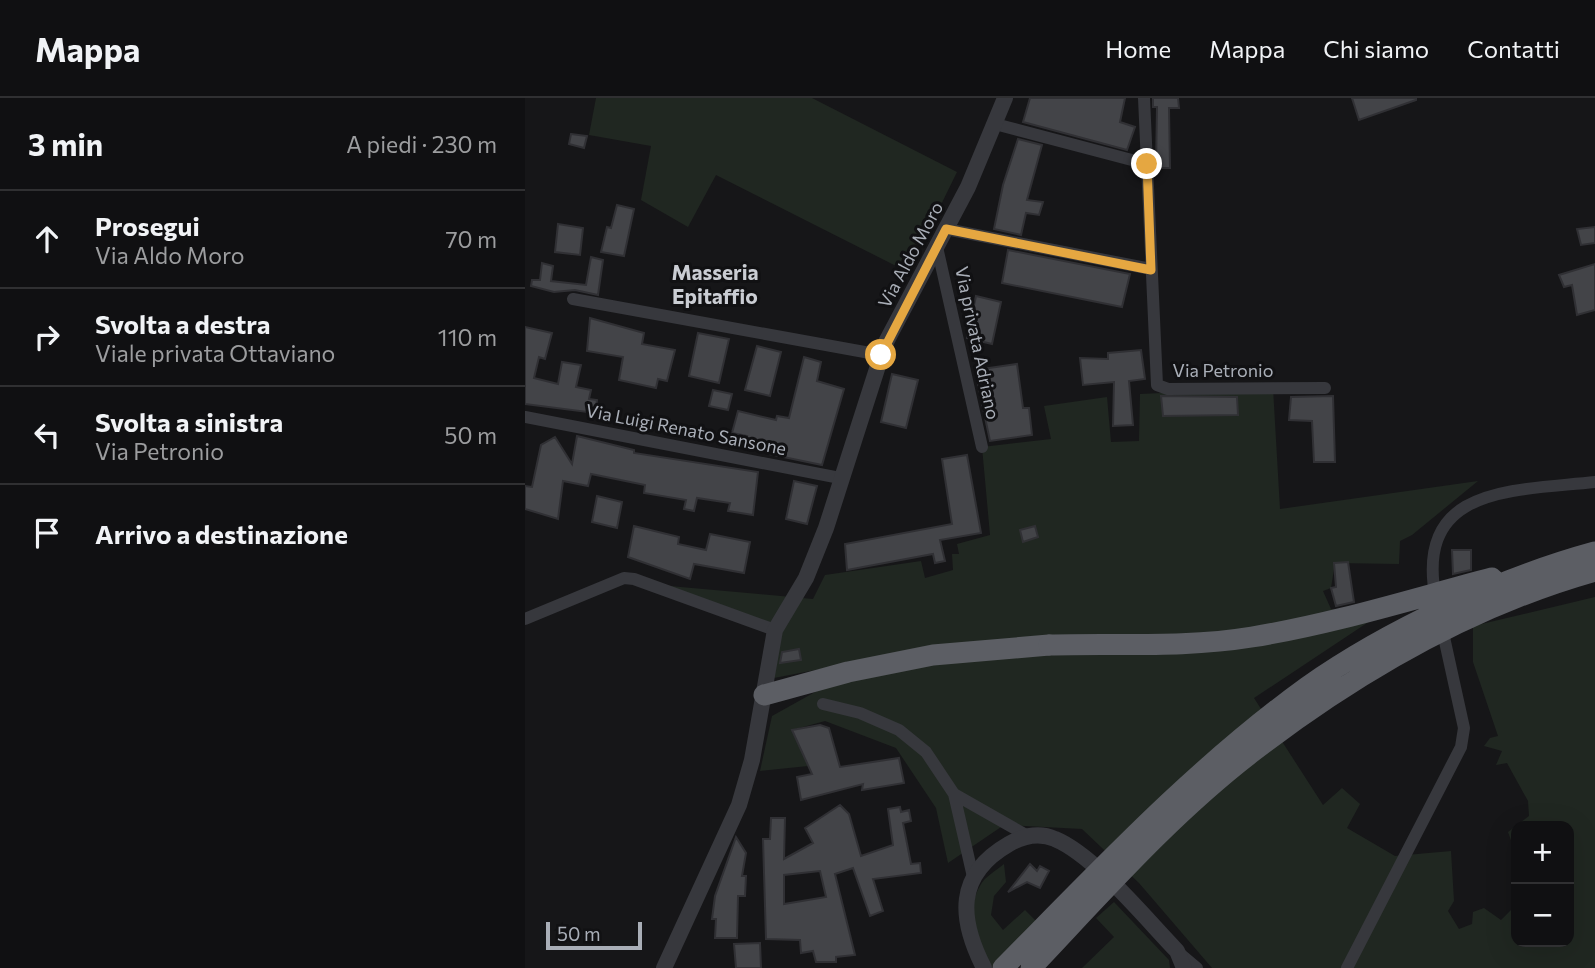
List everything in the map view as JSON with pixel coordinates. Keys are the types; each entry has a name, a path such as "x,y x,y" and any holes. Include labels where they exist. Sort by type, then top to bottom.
{"highway":[{"path":"764,695 849,672 933,655 1049,645 1184,644 1251,637 1336,620 1595,552"},
{"path":"1003,968 1152,817 1207,767 1307,687 1366,649 1485,592 1565,561"},
{"path":"1031,968 1162,831 1254,751 1384,661 1504,603 1595,571"}],"street":[{"name":"Via Aldo Moro","path":"775,630 800,589 825,528 881,355 946,229 1005,98"},
{"name":"Via Petronio","path":"1144,98 1156,381 1161,388 1325,388"},
{"path":"995,124 1147,164"},
{"path":"946,229 1151,270"},
{"name":"Via privata Adriano","path":"937,247 982,447"},
{"path":"573,299 881,355"},
{"name":"Via Luigi Renato Sansone","path":"525,417 840,478"},
{"path":"1347,968 1461,747 1462,719 1431,573 1432,549 1443,524 1469,504 1489,495 1595,482"},
{"path":"525,619 624,578 775,630 753,760 739,805 664,968"},
{"path":"823,704 860,713 899,730 926,752 954,794 973,877"},
{"path":"954,794 1026,835 1053,838 1077,851 1197,968"},
{"path":"984,968 968,937 966,904 973,877 991,855 1026,835"},
{"path":"1177,951 1184,968"}],"shaded area":[{"path":"596,98 812,98 957,172 908,272 716,175 688,227 641,200 651,146 589,135"},
{"path":"1273,388 1280,509 1478,481 1412,535 1400,541 1399,564 1335,563 1331,588 1323,591 1331,609 1379,615 1254,698 1323,805 1342,788 1360,804 1347,828 1395,856 1451,851 1454,901 1448,911 1459,929 1472,924 1473,912 1484,908 1501,920 1511,910 1511,947 1574,947 1574,821 1522,821 1529,816 1528,801 1507,763 1496,765 1502,751 1484,746 1490,738 1498,736 1473,662 1473,626 1595,597 1595,968 1212,968 1139,883 1082,829 1004,825 948,863 936,808 896,748 825,721 792,730 808,766 760,771 772,716 833,682 826,668 774,678 779,638 670,586 813,599 825,575 921,561 925,578 953,570 952,554 959,554 957,544 990,535 982,447 1051,439 1044,406 1107,397 1111,442 1139,441 1140,394"},
{"path":"1004,864 1006,882 994,896 991,915 1003,930 1025,910 1037,922 991,968 977,939 973,907 982,883"},
{"path":"1114,902 1169,960 1170,968 1082,968 1114,937 1096,918"}],"building":[{"path":"1030,98 1125,98 1120,122 1135,127 1127,150 1023,122"},
{"path":"1153,98 1178,98 1179,108 1169,108 1170,168 1156,168 1157,107 1153,107"},
{"path":"1352,98 1416,98 1416,100 1359,120"},
{"path":"571,134 587,136 584,148 569,144"},
{"path":"1018,139 1042,145 1027,200 1043,202 1039,215 1026,213 1021,235 994,229 1003,185"},
{"path":"617,205 634,209 624,256 601,252 607,227 611,228"},
{"path":"558,224 583,228 580,255 555,252"},
{"path":"1595,227 1595,243 1581,245 1577,229"},
{"path":"1008,250 1130,274 1122,307 1002,283"},
{"path":"591,257 603,260 598,295 575,290 554,292 531,286 532,280 540,280 542,263 553,266 551,281 586,285"},
{"path":"1595,264 1595,310 1577,315 1572,285 1564,287 1559,275"},
{"path":"976,296 1001,302 992,344 967,338"},
{"path":"590,318 644,333 642,344 675,350 667,381 658,379 656,388 619,380 623,357 587,351"},
{"path":"525,327 552,333 545,359 539,357 534,378 558,384 562,362 581,365 576,387 591,390 589,399 597,400 595,413 525,404"},
{"path":"698,333 729,339 719,383 689,376"},
{"path":"757,346 781,352 770,396 745,390"},
{"path":"1141,350 1145,379 1129,381 1133,425 1113,426 1114,382 1083,385 1080,358 1108,359 1108,353"},
{"path":"804,357 821,362 817,381 844,389 822,465 769,454 770,450 744,443 747,436 732,433 738,411 776,420 777,416 789,418"},
{"path":"1017,364 1023,408 1029,408 1032,435 990,441 975,370"},
{"path":"892,374 918,380 906,428 881,422"},
{"path":"713,390 732,394 728,410 709,406"},
{"path":"1161,396 1237,397 1238,415 1163,416"},
{"path":"1333,396 1335,462 1314,462 1312,421 1289,420 1291,397"},
{"path":"577,436 634,450 634,453 758,472 753,515 728,511 730,503 697,498 694,511 684,509 686,500 644,493 645,485 591,474 588,486 563,481 558,519 525,509 525,486 532,487 541,445 555,437 572,464"},
{"path":"967,455 981,533 940,540 945,561 935,563 933,554 847,570 845,544 952,524 942,459"},
{"path":"794,481 817,486 807,524 786,519"},
{"path":"597,496 622,502 617,528 592,522"},
{"path":"634,526 679,537 678,544 706,550 710,534 750,542 744,573 694,564 690,579 628,557"},
{"path":"1035,526 1038,537 1023,542 1020,530"},
{"path":"1452,550 1471,550 1471,570 1453,574"},
{"path":"1348,562 1354,602 1336,606 1331,588 1336,587 1334,563"},
{"path":"799,649 801,660 780,663 782,652"},
{"path":"820,725 829,728 840,767 899,758 904,783 862,790 863,784 801,800 797,777 812,774 792,730"},
{"path":"840,805 849,814 861,856 893,845 888,809 900,807 901,812 909,810 911,821 903,823 911,864 920,863 921,873 873,879 883,911 870,916 853,868 835,874 855,955 836,957 836,962 816,962 813,951 801,953 800,940 766,939 763,839 770,839 771,818 785,818 784,859 813,843 805,828","holes":["820,871 826,897 784,904 784,875"]},
{"path":"736,837 746,853 742,876 746,876 745,896 738,896 737,938 715,938 716,919 712,919 715,896"},
{"path":"1030,864 1037,871 1040,866 1049,871 1040,888 1027,882 1008,892"},
{"path":"760,943 761,968 736,968 734,944"}],"district":[{"name":"Masseria Epitaffio","path":"715,285"}],"route":[{"path":"881,355 946,229 1151,270 1147,164"}]}
